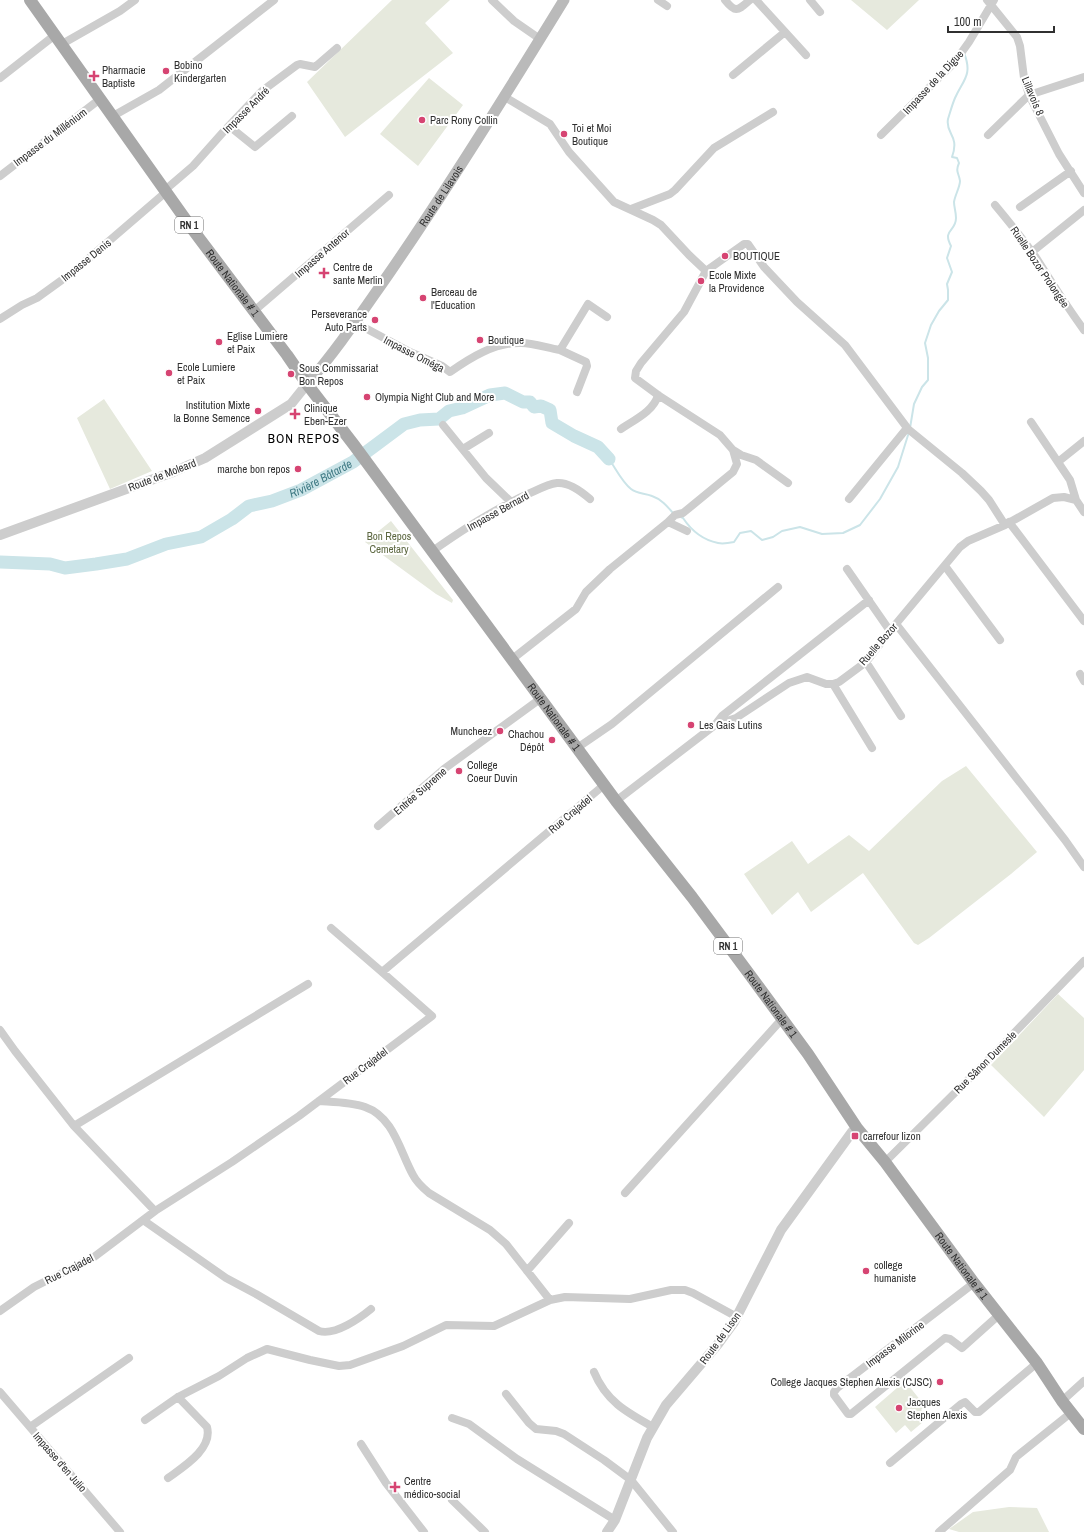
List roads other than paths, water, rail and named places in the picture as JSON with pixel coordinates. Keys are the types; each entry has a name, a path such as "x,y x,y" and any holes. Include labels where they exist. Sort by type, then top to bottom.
{"main road":[{"name":"Route Nationale # 1","path":"30,0 165,191 307,384 354,445 431,552 616,801 692,897 808,1054 857,1128 885,1162 974,1282 1038,1363 1062,1400 1084,1429"},
{"name":"Route de Lilavois","path":"307,384 338,346 431,213 505,97 564,0"}],"street":[{"path":"0,78 58,40 120,11 135,0"},
{"path":"113,116 159,90 274,0"},
{"path":"492,0 514,21 540,39"},
{"path":"658,0 667,6"},
{"path":"725,0 732,9 735,10 738,10 750,0"},
{"path":"756,0 806,55"},
{"path":"810,0 820,12"},
{"name":"Lillavois 8","path":"991,1 1017,37 1020,46 1024,78 1029,95 1060,154 1084,193"},
{"name":"Impasse de la Digue","path":"881,135 954,63 969,42 991,1"},
{"path":"733,75 785,32"},
{"name":"Impasse André","path":"165,191 193,166 262,91 297,65 300,64 315,67 337,48"},
{"path":"988,135 1029,95 1084,77"},
{"path":"505,97 550,124 569,152 614,202 661,225 688,255 706,271"},
{"name":"Impasse du Millénium","path":"0,176 100,99"},
{"path":"631,209 670,194 714,148 773,112"},
{"path":"229,126 255,147 292,116"},
{"path":"1020,207 1071,171"},
{"name":"Impasse Denis","path":"0,319 22,305 37,298 73,272 165,191"},
{"name":"Impasse Antenor","path":"254,311 389,195"},
{"name":"Ruelle Bozor Prolongée","path":"995,205 1032,252 1058,294 1084,330"},
{"path":"1032,252 1084,210"},
{"path":"788,483 756,460 741,455 733,450 720,435 658,396 636,378 636,371 692,300 706,271 744,244 748,244 764,267 797,302 845,345 908,428 920,440 962,473 981,491 1084,621"},
{"path":"577,392 587,366 586,362 560,350 588,304 607,317"},
{"name":"Impasse Oméga","path":"354,322 410,352 442,366 450,372 471,358 500,346 521,343 560,350"},
{"name":"Route de Moleard","path":"0,535 173,472 205,458 290,404 307,384"},
{"path":"621,429 651,408 656,403 658,396"},
{"path":"1031,422 1070,480 1076,500 1084,512"},
{"path":"443,425 486,478 510,502"},
{"path":"849,498 908,428"},
{"path":"463,449 490,433"},
{"path":"1058,462 1084,441"},
{"path":"733,450 737,464"},
{"path":"511,660 576,609 586,592 610,569 675,515 683,513 733,472 737,464 749,458"},
{"name":"Impasse Bernard","path":"431,552 449,539 510,502 538,489 558,483 576,488 590,498"},
{"name":"Ruelle Bozor","path":"833,684 839,682 866,662 963,544 1007,523 1053,498 1064,497 1076,500"},
{"path":"668,522 687,532"},
{"path":"945,566 1000,640"},
{"path":"847,569 870,600 890,631"},
{"path":"577,748 612,724 778,587"},
{"path":"616,801 715,725 722,716 870,600"},
{"path":"896,624 1065,840 1084,867"},
{"path":"866,662 901,716"},
{"path":"715,725 736,718 789,684 807,677 826,684 833,684 872,748"},
{"name":"Entrée Supreme","path":"378,826 444,769 540,699"},
{"name":"Rue Crajadel","path":"0,1311 34,1287 94,1257 155,1211 232,1162 319,1101 432,1016 382,972 604,785"},
{"path":"331,928 382,972"},
{"name":"Rue Sânon Dumesle","path":"885,1162 987,1061 1084,961"},
{"path":"74,1126 308,984"},
{"path":"625,1193 782,1019"},
{"path":"0,1030 15,1052 74,1126 155,1211"},
{"path":"319,1101 354,1104 366,1107 381,1116 391,1128 413,1176 420,1186 429,1194 490,1230 506,1244 550,1300"},
{"name":"Route de Lison","path":"607,1532 615,1520 647,1438 666,1405 718,1344 737,1317 781,1230 852,1132 857,1128"},
{"path":"143,1220 226,1278 320,1331 327,1332 353,1322 371,1309"},
{"path":"527,1271 569,1223"},
{"name":"Impasse Milorine","path":"974,1282 837,1388 834,1395 848,1414 851,1414 945,1338 950,1339 962,1348 1000,1314"},
{"path":"145,1420 178,1396 219,1376 247,1358 267,1349 338,1366 350,1365 403,1346 446,1325 494,1326 550,1300 565,1297 630,1299 671,1290 685,1290 737,1317"},
{"path":"30,1427 129,1358"},
{"path":"890,1463 961,1404 965,1402 975,1412 979,1412 1038,1363"},
{"path":"594,1372 599,1384 610,1399 626,1412 653,1427"},
{"path":"1062,1400 1084,1381"},
{"name":"Impasse d'en Julio","path":"0,1392 120,1532"},
{"path":"506,1394 529,1423 536,1429 556,1431 564,1434 604,1460 631,1480 673,1532"},
{"path":"168,1478 190,1462 206,1443 209,1434 207,1427 178,1396"},
{"path":"939,1532 1010,1470 1016,1457 1072,1412"},
{"path":"452,1418 469,1424 517,1459 615,1520"},
{"path":"361,1444 386,1483 424,1532"},
{"path":"452,1500 485,1532"}],"waterway":[{"path":"910,428 914,404 922,387 928,380 928,358 925,343 931,325 939,311 948,300 947,284 952,272 947,258 951,246 948,236 955,223 956,216 954,202 960,181 957,171 959,163 957,158 952,157 954,144 948,128 948,119 954,101 966,77 968,67 964,53"},
{"name":"Rivière Bâtarde","path":"0,562 50,564 65,568 127,559 166,544 201,537 232,519 249,506 272,501 301,490 353,462 404,424 420,420 439,419 449,411 462,408 490,395 505,393 523,402 530,402 534,407 541,406 550,410 552,423 574,436 598,447 609,459"},
{"path":"681,517 698,534 707,540 720,543 734,542 740,533 751,531 762,540 773,537 782,531 800,527 822,534 843,533 860,525 880,499 898,467 909,432"},
{"path":"609,459 622,479 631,489 658,499 673,513"}],"place":[{"name":"Bobino Kindergarten","path":"166,71"},
{"name":"Pharmacie Baptiste","path":"94,76"},
{"name":"Parc Rony Collin","path":"422,120"},
{"name":"Toi et Moi Boutique","path":"564,134"},
{"name":"BOUTIQUE","path":"725,256"},
{"name":"Centre de sante Merlin","path":"324,273"},
{"name":"Ecole Mixte la Providence","path":"701,281"},
{"name":"Berceau de l'Education","path":"423,298"},
{"name":"Perseverance Auto Parts","path":"375,320"},
{"name":"Boutique","path":"480,340"},
{"name":"Eglise Lumiere et Paix","path":"219,342"},
{"name":"Ecole Lumiere et Paix","path":"169,373"},
{"name":"Sous Commissariat Bon Repos","path":"291,374"},
{"name":"Olympia Night Club and More","path":"367,397"},
{"name":"Institution Mixte la Bonne Semence","path":"258,411"},
{"name":"Clinique Eben-Ezer","path":"295,414"},
{"name":"marche bon repos","path":"298,469"},
{"name":"Les Gais Lutins","path":"691,725"},
{"name":"Muncheez","path":"500,731"},
{"name":"Chachou Dépôt","path":"552,740"},
{"name":"College Coeur Duvin","path":"459,771"},
{"name":"carrefour lizon","path":"855,1136"},
{"name":"college humaniste","path":"866,1271"},
{"name":"College Jacques Stephen Alexis (CJSC)","path":"940,1382"},
{"name":"Jacques Stephen Alexis","path":"899,1408"},
{"name":"Centre médico-social","path":"395,1487"}],"district":[{"name":"BON REPOS","path":"304,438"}],"park label":[{"name":"Bon Repos Cemetary","path":"389,542"}]}
